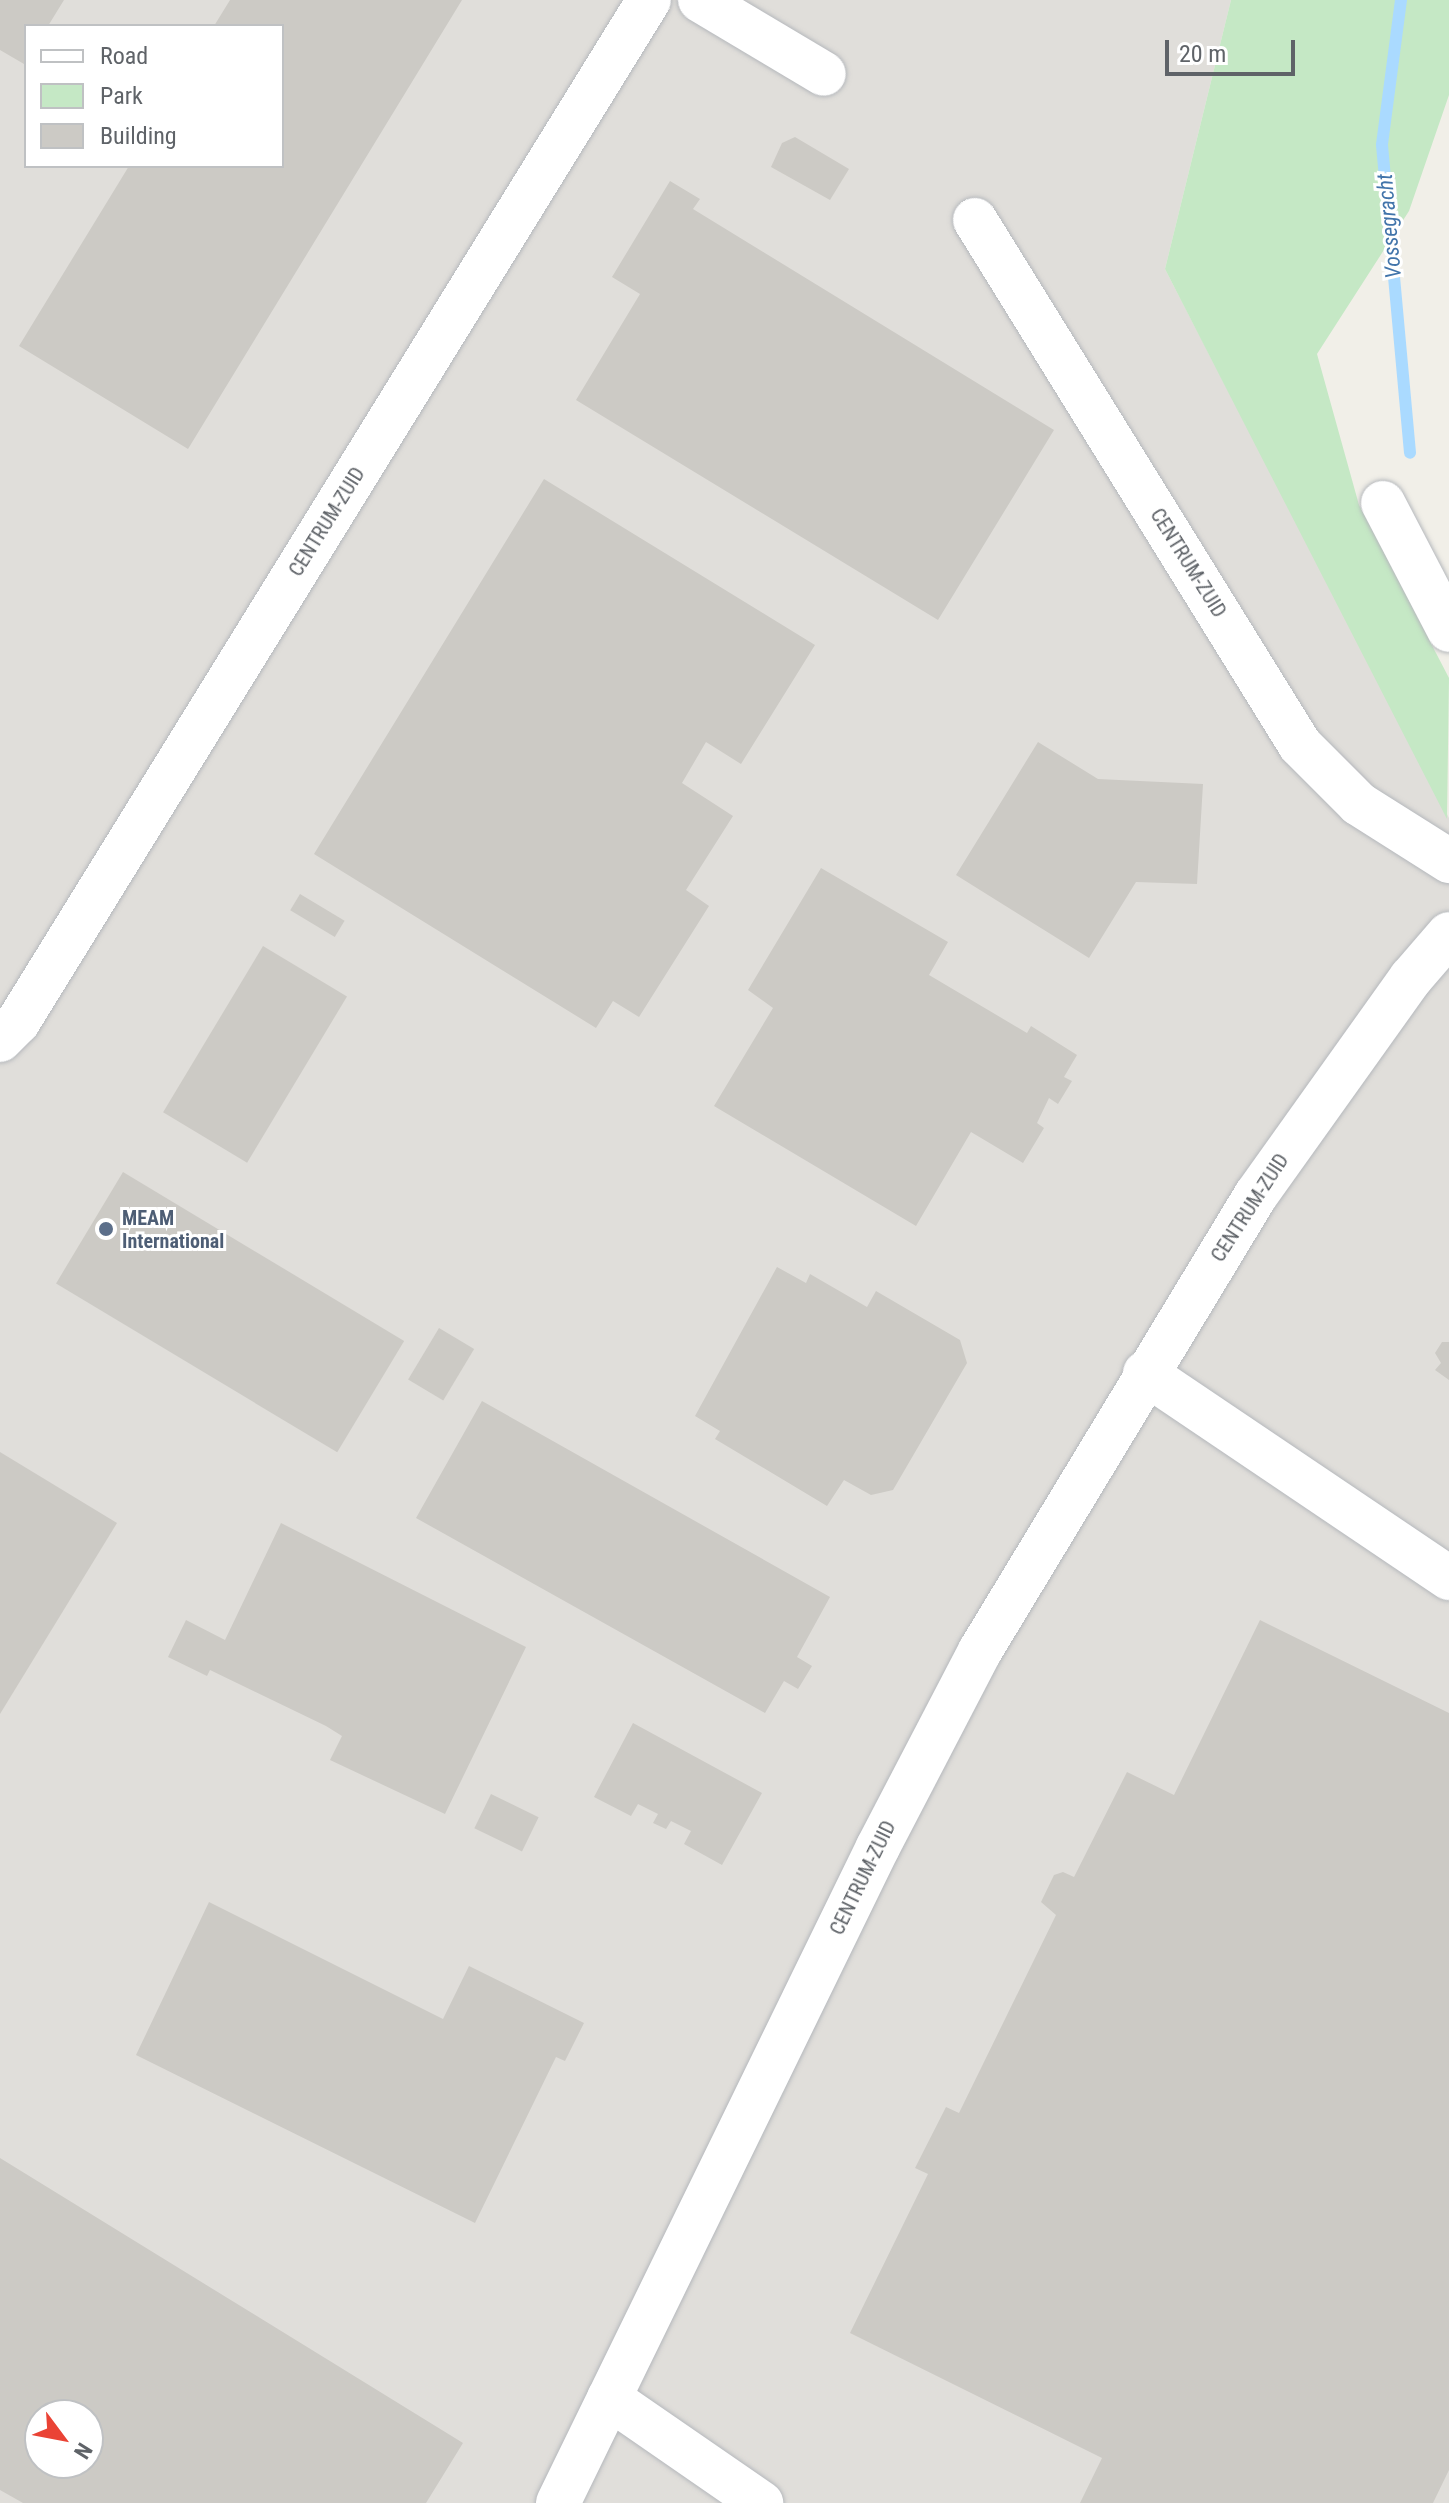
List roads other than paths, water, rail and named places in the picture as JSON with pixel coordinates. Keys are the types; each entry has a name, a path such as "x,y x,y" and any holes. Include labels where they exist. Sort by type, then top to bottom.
{"street":[{"name":"CENTRUM-ZUID","path":"0,1040 18,1022 649,0"},
{"path":"700,0 824,74"},
{"name":"CENTRUM-ZUID","path":"975,220 1300,745 1359,804 1449,861"},
{"path":"1383,503 1449,630"},
{"name":"CENTRUM-ZUID","path":"558,2503 878,1847 980,1651 1145,1373 1256,1195 1411,978 1449,934"},
{"path":"1145,1373 1449,1578"},
{"path":"609,2398 761,2503"}],"waterway":[{"name":"Vossegracht","path":"1401,0 1382,145 1410,453"}],"place":[{"name":"MEAM International","path":"106,1229"}]}
